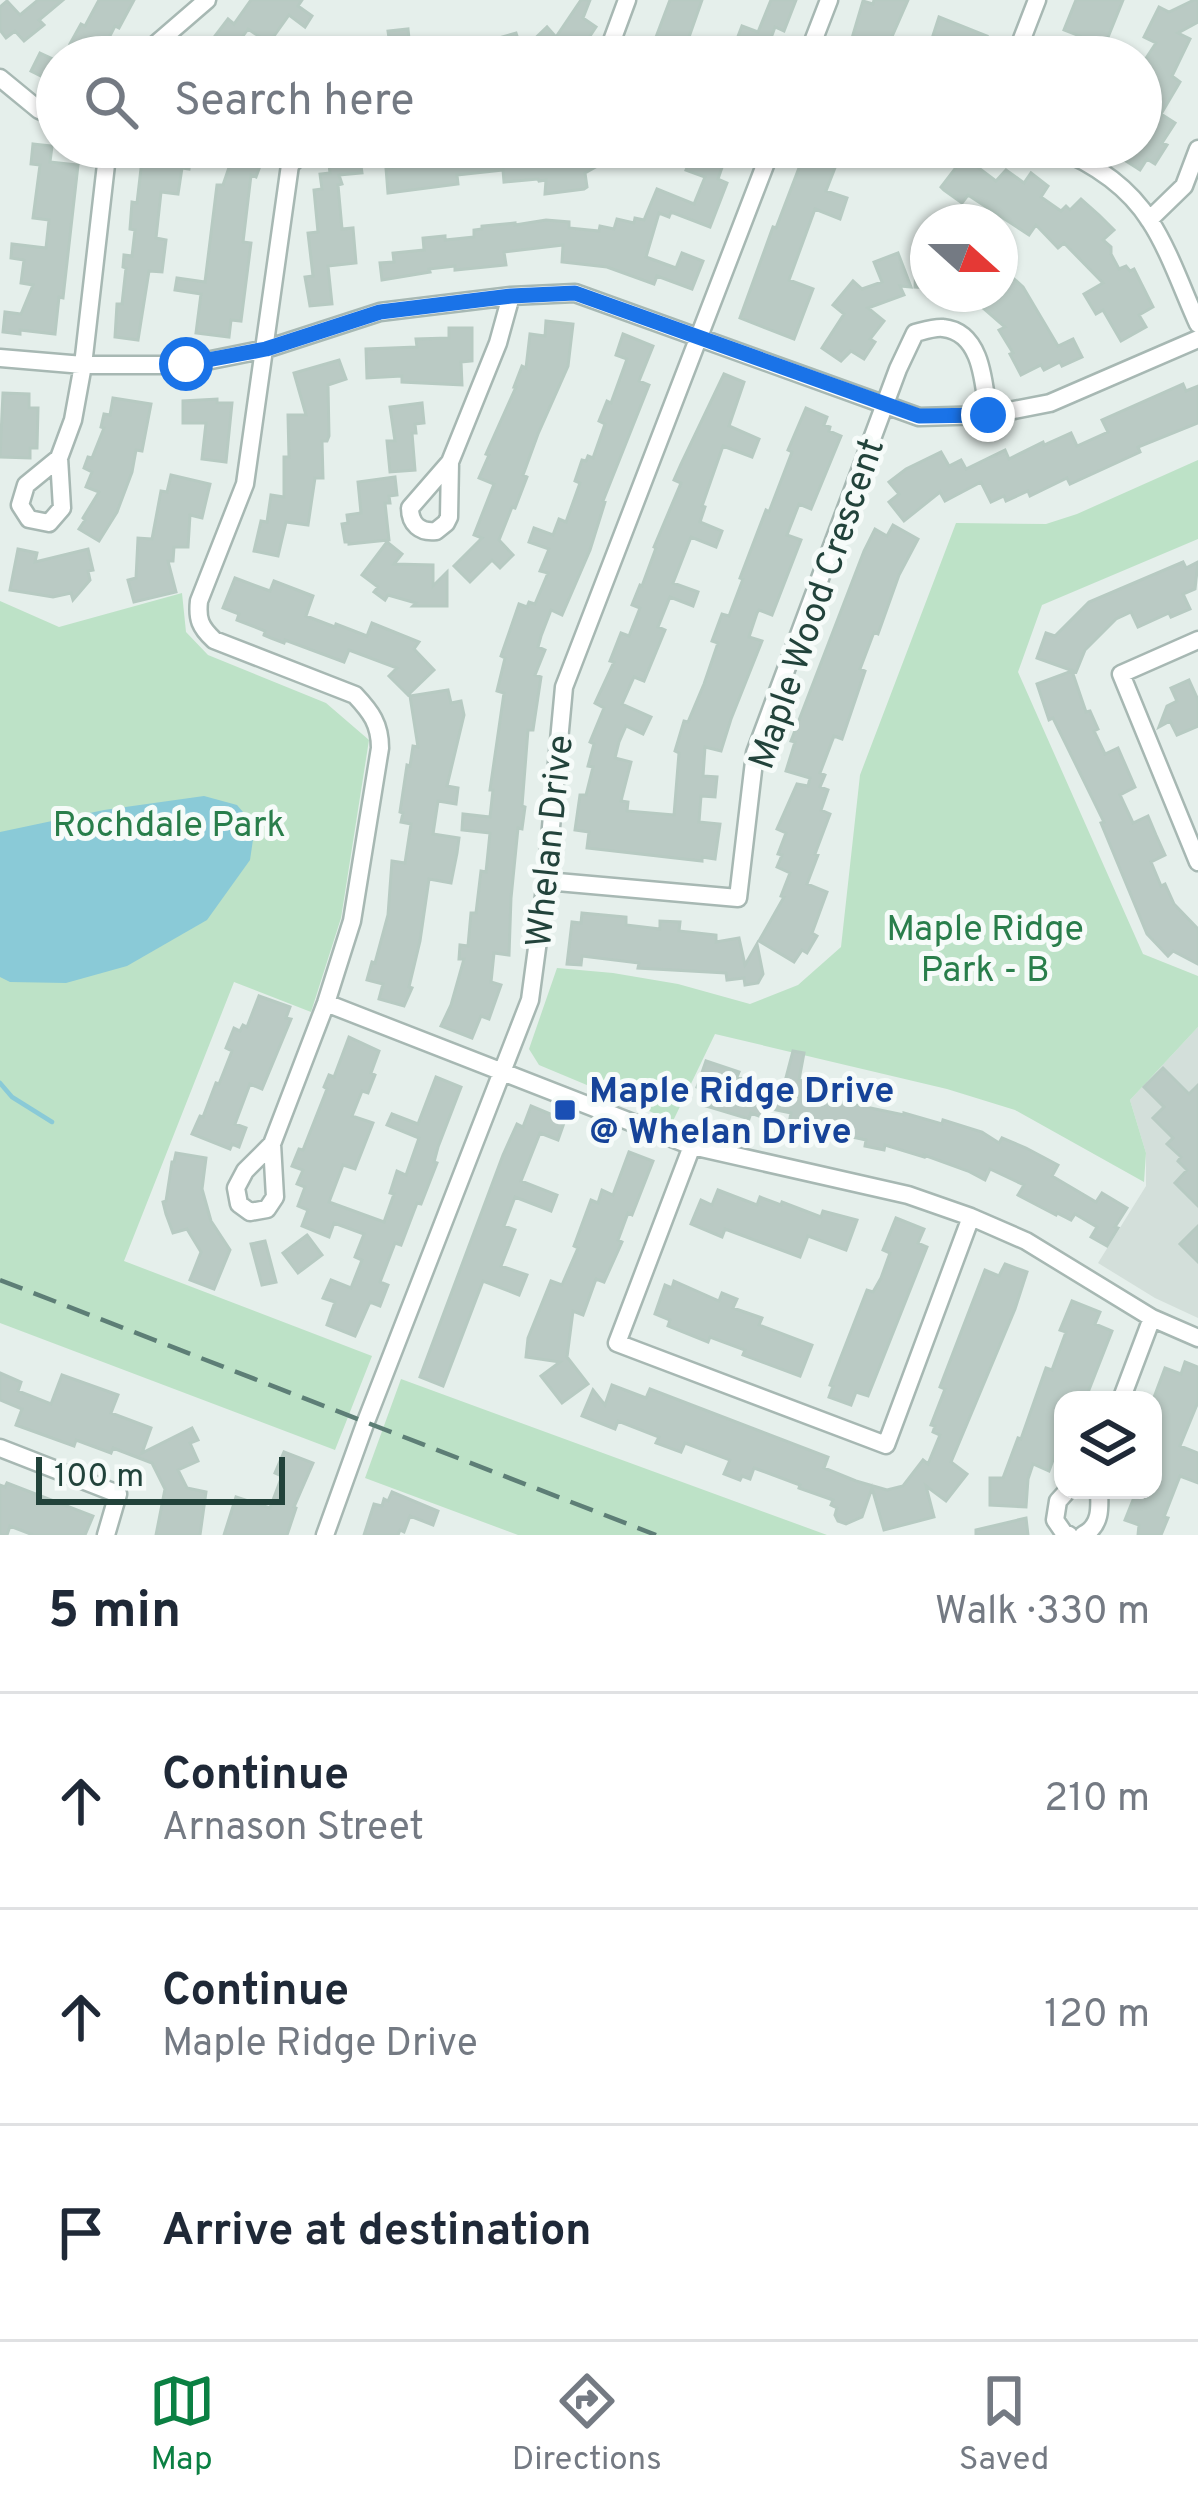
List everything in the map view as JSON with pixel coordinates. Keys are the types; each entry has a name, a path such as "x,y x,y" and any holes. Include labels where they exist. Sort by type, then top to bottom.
{"street":[{"path":"165,36 207,0"},
{"path":"614,36 627,0"},
{"path":"815,36 830,0"},
{"path":"1023,36 1037,0"},
{"path":"0,79 36,108"},
{"path":"1149,220 1184,186 1198,149"},
{"path":"59,458 73,420 83,365 105,168"},
{"path":"272,1144 352,921 380,748 380,730 356,695 214,640 197,618 199,601 245,484 290,168"},
{"name":"Whelan Drive","path":"325,1535 530,1000 564,687 764,168"},
{"path":"1094,168 1112,179 1149,220 1198,324"},
{"path":"0,358 83,365 186,364 266,349 380,312 575,293 919,416 988,415 1050,403 1198,338"},
{"path":"450,462 498,343 511,296"},
{"path":"885,404 915,333 943,327 970,343 983,371 988,415"},
{"name":"Maple Wood Crescent","path":"546,880 738,898 755,753 885,404"},
{"path":"1198,640 1121,674 1198,862"},
{"path":"326,1004 692,1146 908,1195 971,1217 1026,1241 1153,1318 1198,1337"},
{"path":"692,1146 617,1343 886,1445 971,1217"},
{"path":"1125,1391 1153,1318"},
{"path":"0,1448 118,1494 106,1535"},
{"path":"1060,1499 1054,1520 1070,1535"},
{"path":"1083,1535 1092,1530 1099,1499"}],"shaded area":[{"path":"1198,1027 1198,1318 1098,1263 1146,1186 1146,1153 1130,1100"}],"green space":[{"name":"Maple Ridge Park - B","path":"1198,460 1198,539 1042,605 1018,672 1143,954 1198,976 1198,1027 1130,1100 1146,1153 1144,1182 1015,1110 947,1089 715,1034 673,1121 539,1065 529,1049 557,968 678,984 750,1004 798,985 841,947 860,775 956,523 1046,524"},
{"name":"Rochdale Park","path":"182,593 186,632 208,655 326,703 369,740 341,918 311,1012 234,982 124,1261 372,1356 335,1450 0,1323 0,601 59,627"},
{"path":"401,1379 827,1535 518,1535 365,1478"}],"water":[{"path":"204,796 237,805 255,826 250,860 207,920 127,966 66,983 10,982 0,977 0,832"}],"building":[{"path":"38,0 63,0 39,20 44,25 24,41 15,31 6,38 0,30 0,7 7,1 20,15"},
{"path":"99,0 134,0 110,36 74,36 81,24 85,26"},
{"path":"251,0 302,0 298,6 312,16 305,27 289,15 274,36 258,36 248,29 243,36 215,36 228,19 234,24"},
{"path":"581,0 590,0 583,18 596,27 590,36 557,36"},
{"path":"670,0 702,0 689,36 656,36"},
{"path":"771,0 796,0 784,31 775,27 772,36 738,36 742,26 758,32"},
{"path":"874,0 908,0 892,36 853,36 863,1 873,4"},
{"path":"1076,0 1123,0 1108,36 1080,36 1064,30"},
{"path":"1198,0 1198,22 1178,33 1190,39 1172,76 1180,82 1162,112 1162,36 1144,36 1159,7 1169,12"},
{"path":"939,17 987,36 933,36"},
{"path":"408,29 409,36 389,36 388,31"},
{"path":"1162,115 1175,123 1162,143"},
{"path":"40,168 78,168 55,334 3,332 5,312 21,314 33,285 21,283 24,260 11,258 12,244 46,248 49,220 33,218"},
{"path":"141,168 182,168 178,194 161,192 156,238 166,240 162,272 149,271 138,340 115,337 124,255 132,256 132,202 137,203"},
{"path":"229,168 259,168 256,177 251,175 243,242 251,243 241,321 231,320 229,337 196,333 201,294 175,290 177,278 205,282 217,185 223,185"},
{"path":"329,168 361,168 362,173 339,175 342,184 338,185 342,229 353,228 356,263 328,266 332,304 310,306 305,277 313,276 308,233 318,232 314,190 322,189 320,174 330,173"},
{"path":"386,168 594,168 585,173 584,189 545,194 546,180 504,182 503,170 457,175 458,184 388,193"},
{"path":"722,168 718,179 727,183 710,227 671,212 669,217 659,213 646,257 676,268 682,253 703,261 692,289 657,276 654,284 607,267 562,262 563,245 504,252 506,265 429,269 382,280 380,263 394,262 393,253 424,250 423,238 474,237 474,230 482,226 546,220 569,222 569,228 614,229 617,219 644,220 657,189 694,204 705,177 686,170"},
{"path":"799,168 835,168 826,191 847,198 840,219 815,209 789,280 813,289 794,339 740,318"},
{"path":"956,168 979,168 996,181 1006,170 1024,183 1031,173 1048,186 1041,197 1061,211 1066,206 1070,210 1081,199 1114,230 1103,240 1111,247 1119,269 1134,269 1153,307 1139,315 1146,327 1121,341 1103,310 1096,314 1084,294 1103,283 1064,243 1058,248 1036,225 1029,235 1018,228 1018,204 982,204 968,195 962,203 941,187"},
{"path":"898,253 910,287 900,286 904,295 868,308 884,321 870,339 875,342 864,359 851,351 841,361 822,348 844,314 833,305 853,281 862,289 882,282 874,262"},
{"path":"1018,282 1058,346 1073,339 1082,357 1044,370 1041,365 1021,375 999,330 1005,327 988,312 1018,312"},
{"path":"546,321 573,324 568,366 499,540 513,555 500,568 492,560 470,582 454,566 482,538 474,535 494,484 479,478 522,366 526,368 530,334 545,336"},
{"path":"449,328 472,328 472,361 461,362 462,385 402,382 402,376 367,378 366,349 417,347 416,339 449,338"},
{"path":"623,334 653,346 639,381 649,385 603,501 590,550 562,615 551,610 538,647 545,650 535,675 541,677 533,730 528,730 509,955 494,953 491,982 501,985 489,1019 481,1016 472,1038 441,1026 464,959 459,959 460,945 468,946 481,871 486,872 490,833 462,830 463,814 490,817 504,693 497,691 505,658 501,656 519,604 535,604 548,573 540,571 549,549 529,542 534,528 553,535 559,519 566,522 580,483 575,481 582,460 593,458 605,424 599,421 627,359 616,355"},
{"path":"339,360 346,379 328,385 329,436 322,441 323,478 315,478 308,525 286,522 278,556 254,551 261,521 267,522 271,495 284,497 288,415 306,415 294,373"},
{"path":"724,374 744,382 729,426 759,439 752,457 723,446 700,522 722,531 716,547 691,537 673,583 698,592 693,606 670,597 658,627 665,630 644,681 634,677 622,704 651,717 643,734 626,726 619,742 615,758 631,762 621,801 628,802 627,811 674,815 679,753 675,751 684,721 688,722 704,684 718,643 712,641 722,614 729,616 806,408 827,417 824,425 841,436 811,509 799,504 787,535 801,540 772,615 757,613 749,637 762,641 721,751 705,747 703,776 717,777 715,797 701,796 699,822 720,824 715,859 587,848 589,832 575,830 580,795 586,795 593,767 588,766 594,744 590,742 604,708 595,703 621,633 629,636 640,608 632,605 681,483 674,480"},
{"path":"1183,384 1186,391 1198,386 1198,423 1138,447 1140,452 1070,484 1067,478 1030,496 1028,491 991,502 981,482 945,501 940,492 904,521 889,502 899,494 889,482 941,452 949,466 961,460 966,469 1005,450 1009,459 1071,433 1077,446 1108,432 1102,420"},
{"path":"3,393 29,394 29,408 38,408 37,448 30,448 30,458 0,457"},
{"path":"113,398 151,404 142,451 136,450 117,512 99,541 79,529 99,492 86,487 92,472 84,468 104,428 104,414 110,415"},
{"path":"217,399 217,403 232,403 226,462 202,459 206,423 183,423 183,401"},
{"path":"422,403 424,423 415,424 416,433 412,433 415,470 390,472 387,441 395,441 390,407"},
{"path":"171,475 210,484 202,518 190,515 188,547 174,547 173,561 168,561 176,592 134,602 128,580 136,578 138,538 152,539 161,491 167,492"},
{"path":"395,477 397,495 389,496 390,503 385,503 389,540 345,542 342,524 348,523 347,515 361,513 358,482"},
{"path":"893,525 918,539 878,634 874,632 842,739 834,736 820,773 825,775 820,787 828,790 821,810 830,814 807,884 827,892 812,933 817,936 807,953 802,950 794,962 759,941 784,897 790,873 777,867 786,833 777,829 797,784 808,786 810,778 786,771 795,742 791,741 864,551 875,529 887,536"},
{"path":"387,542 402,554 394,564 433,565 433,586 447,572 447,606 413,606 416,603 388,595 385,600 374,592 378,587 362,575"},
{"path":"18,549 37,553 35,562 88,549 93,570 88,571 90,580 73,600 71,593 53,597 10,590"},
{"path":"1183,562 1186,568 1198,562 1195,589 1183,594 1190,609 1138,627 1131,612 1116,619 1085,650 1076,672 1037,658 1046,633 1055,636 1089,602"},
{"path":"235,578 270,591 274,581 313,596 306,616 335,627 367,636 372,623 419,642 414,649 434,670 408,695 389,676 397,668 349,650 344,662 264,635 265,631 237,620 239,614 223,608"},
{"path":"1072,671 1105,754 1118,748 1135,787 1120,795 1133,823 1148,816 1165,855 1151,862 1161,886 1165,884 1174,904 1198,929 1198,964 1173,951 1168,956 1147,934 1104,822 1053,718 1049,720 1037,684"},
{"path":"1189,680 1198,700 1198,726 1177,735 1170,721 1159,727 1167,706 1177,701 1171,688"},
{"path":"448,690 451,703 461,701 464,715 447,786 458,788 456,804 438,801 433,834 459,838 457,853 451,883 429,879 412,988 404,1006 379,999 383,984 367,980 388,915 392,861 405,863 411,824 401,822 400,812 407,765 413,746 418,747 410,696"},
{"path":"582,913 626,917 626,925 660,929 660,921 680,922 679,931 716,935 716,942 739,938 745,965 757,944 763,974 758,983 745,985 744,978 727,980 726,973 638,968 639,963 582,956 581,965 567,964 572,922 581,923"},
{"path":"259,996 290,1007 286,1018 291,1019 262,1089 250,1084 235,1124 246,1128 239,1147 232,1144 230,1149 192,1134 219,1084 232,1051 226,1048 234,1028 247,1027"},
{"path":"349,1037 379,1051 368,1093 362,1091 352,1116 373,1123 355,1169 343,1165 329,1202 384,1222 397,1171 406,1175 419,1138 387,1125 392,1114 418,1124 436,1077 461,1087 421,1204 417,1203 401,1245 395,1243 380,1282 388,1285 380,1306 370,1302 355,1336 327,1325 335,1302 323,1298 331,1280 351,1288 362,1260 355,1257 364,1234 334,1223 329,1237 302,1226 308,1210 298,1206 305,1187 297,1184 303,1170 292,1166"},
{"path":"793,1051 804,1053 799,1080 811,1083 808,1095 942,1124 943,1120 982,1132 999,1143 1002,1138 1026,1148 1058,1165 1052,1176 1096,1202 1102,1193 1127,1208 1118,1228 1107,1246 1091,1237 1097,1227 1075,1214 1071,1220 1056,1215 1018,1195 1024,1185 990,1169 985,1180 924,1155 885,1145 884,1150 865,1146 866,1140 830,1132 829,1139 788,1128 791,1113 767,1108 764,1118 751,1113 749,1119 706,1106 710,1092 697,1087 706,1061 782,1093"},
{"path":"1163,1068 1189,1094 1198,1085 1198,1206 1175,1183 1187,1170 1167,1144 1173,1138 1153,1118 1164,1107 1144,1087"},
{"path":"531,1106 565,1120 558,1140 540,1133 521,1181 557,1195 551,1211 515,1197 504,1226 515,1230 501,1266 527,1275 519,1295 483,1281 443,1386 420,1377 503,1155"},
{"path":"629,1152 653,1161 632,1215 628,1213 618,1240 622,1242 604,1282 596,1279 583,1315 573,1311 567,1357 588,1384 562,1403 541,1376 560,1362 526,1357 528,1338 551,1281 562,1285 591,1200 598,1203 602,1190 613,1195"},
{"path":"176,1153 206,1158 202,1189 211,1221 230,1250 214,1289 190,1280 201,1252 187,1229 173,1233 166,1214 163,1202"},
{"path":"718,1190 757,1205 760,1197 821,1217 823,1211 857,1220 846,1250 808,1236 800,1257 725,1229 722,1237 691,1224 701,1200 712,1205"},
{"path":"896,1218 924,1229 918,1243 927,1247 868,1396 856,1392 851,1405 829,1397 830,1385 867,1290 873,1292 881,1278 890,1253 883,1250"},
{"path":"1198,1226 1198,1262 1180,1244"},
{"path":"307,1235 322,1255 298,1273 283,1253"},
{"path":"265,1241 276,1282 262,1285 251,1244"},
{"path":"1005,1264 1027,1272 951,1462 967,1474 946,1501 926,1486 934,1517 884,1530 872,1488 862,1517 846,1524 838,1521 833,1500 800,1485 754,1468 750,1479 742,1476 740,1480 724,1474 730,1460 685,1443 681,1452 656,1443 659,1437 618,1421 615,1429 582,1416 593,1390 605,1405 612,1385 646,1398 650,1389 828,1457 824,1468 856,1481 887,1490 903,1486 923,1460 928,1464 940,1435 931,1425 945,1389 940,1387 985,1270 999,1276"},
{"path":"674,1281 719,1301 722,1293 737,1299 733,1308 762,1318 759,1325 812,1345 800,1376 743,1355 745,1350 668,1326 670,1320 655,1314 665,1285 672,1288"},
{"path":"1072,1301 1100,1312 1095,1324 1112,1331 1089,1391 1054,1391 1054,1457 1049,1471 1033,1464 1026,1507 990,1505 990,1478 1003,1478 1046,1368 1052,1370 1066,1332 1060,1330"},
{"path":"1185,1362 1198,1367 1198,1402 1180,1446 1198,1453 1198,1483 1180,1476 1161,1535 1138,1535 1139,1525 1125,1520 1133,1499 1162,1499 1162,1391 1156,1391 1165,1368 1181,1374"},
{"path":"0,1373 21,1382 18,1391 51,1404 62,1375 118,1395 111,1413 151,1428 142,1453 192,1428 198,1440 190,1443 198,1461 178,1470 187,1488 206,1492 200,1535 156,1535 165,1489 152,1463 113,1448 111,1453 76,1440 74,1446 16,1425 22,1409 0,1400"},
{"path":"284,1452 313,1463 287,1535 224,1535 236,1497 270,1508 282,1476 275,1473"},
{"path":"7,1483 93,1516 85,1535 33,1535 10,1526 7,1535 0,1535 0,1485"},
{"path":"392,1492 438,1511 433,1525 410,1516 398,1535 364,1535 374,1504 382,1506"},
{"path":"1026,1518 1028,1535 976,1535 976,1530"}],"waterway":[{"path":"0,1083 12,1097 52,1122"}],"railway":[{"path":"0,1280 656,1535"}],"place":[{"name":"Maple Ridge Drive @ Whelan Drive","path":"565,1110"}],"route":[{"path":"186,364 266,349 380,312 575,293 919,416 988,415"}]}
